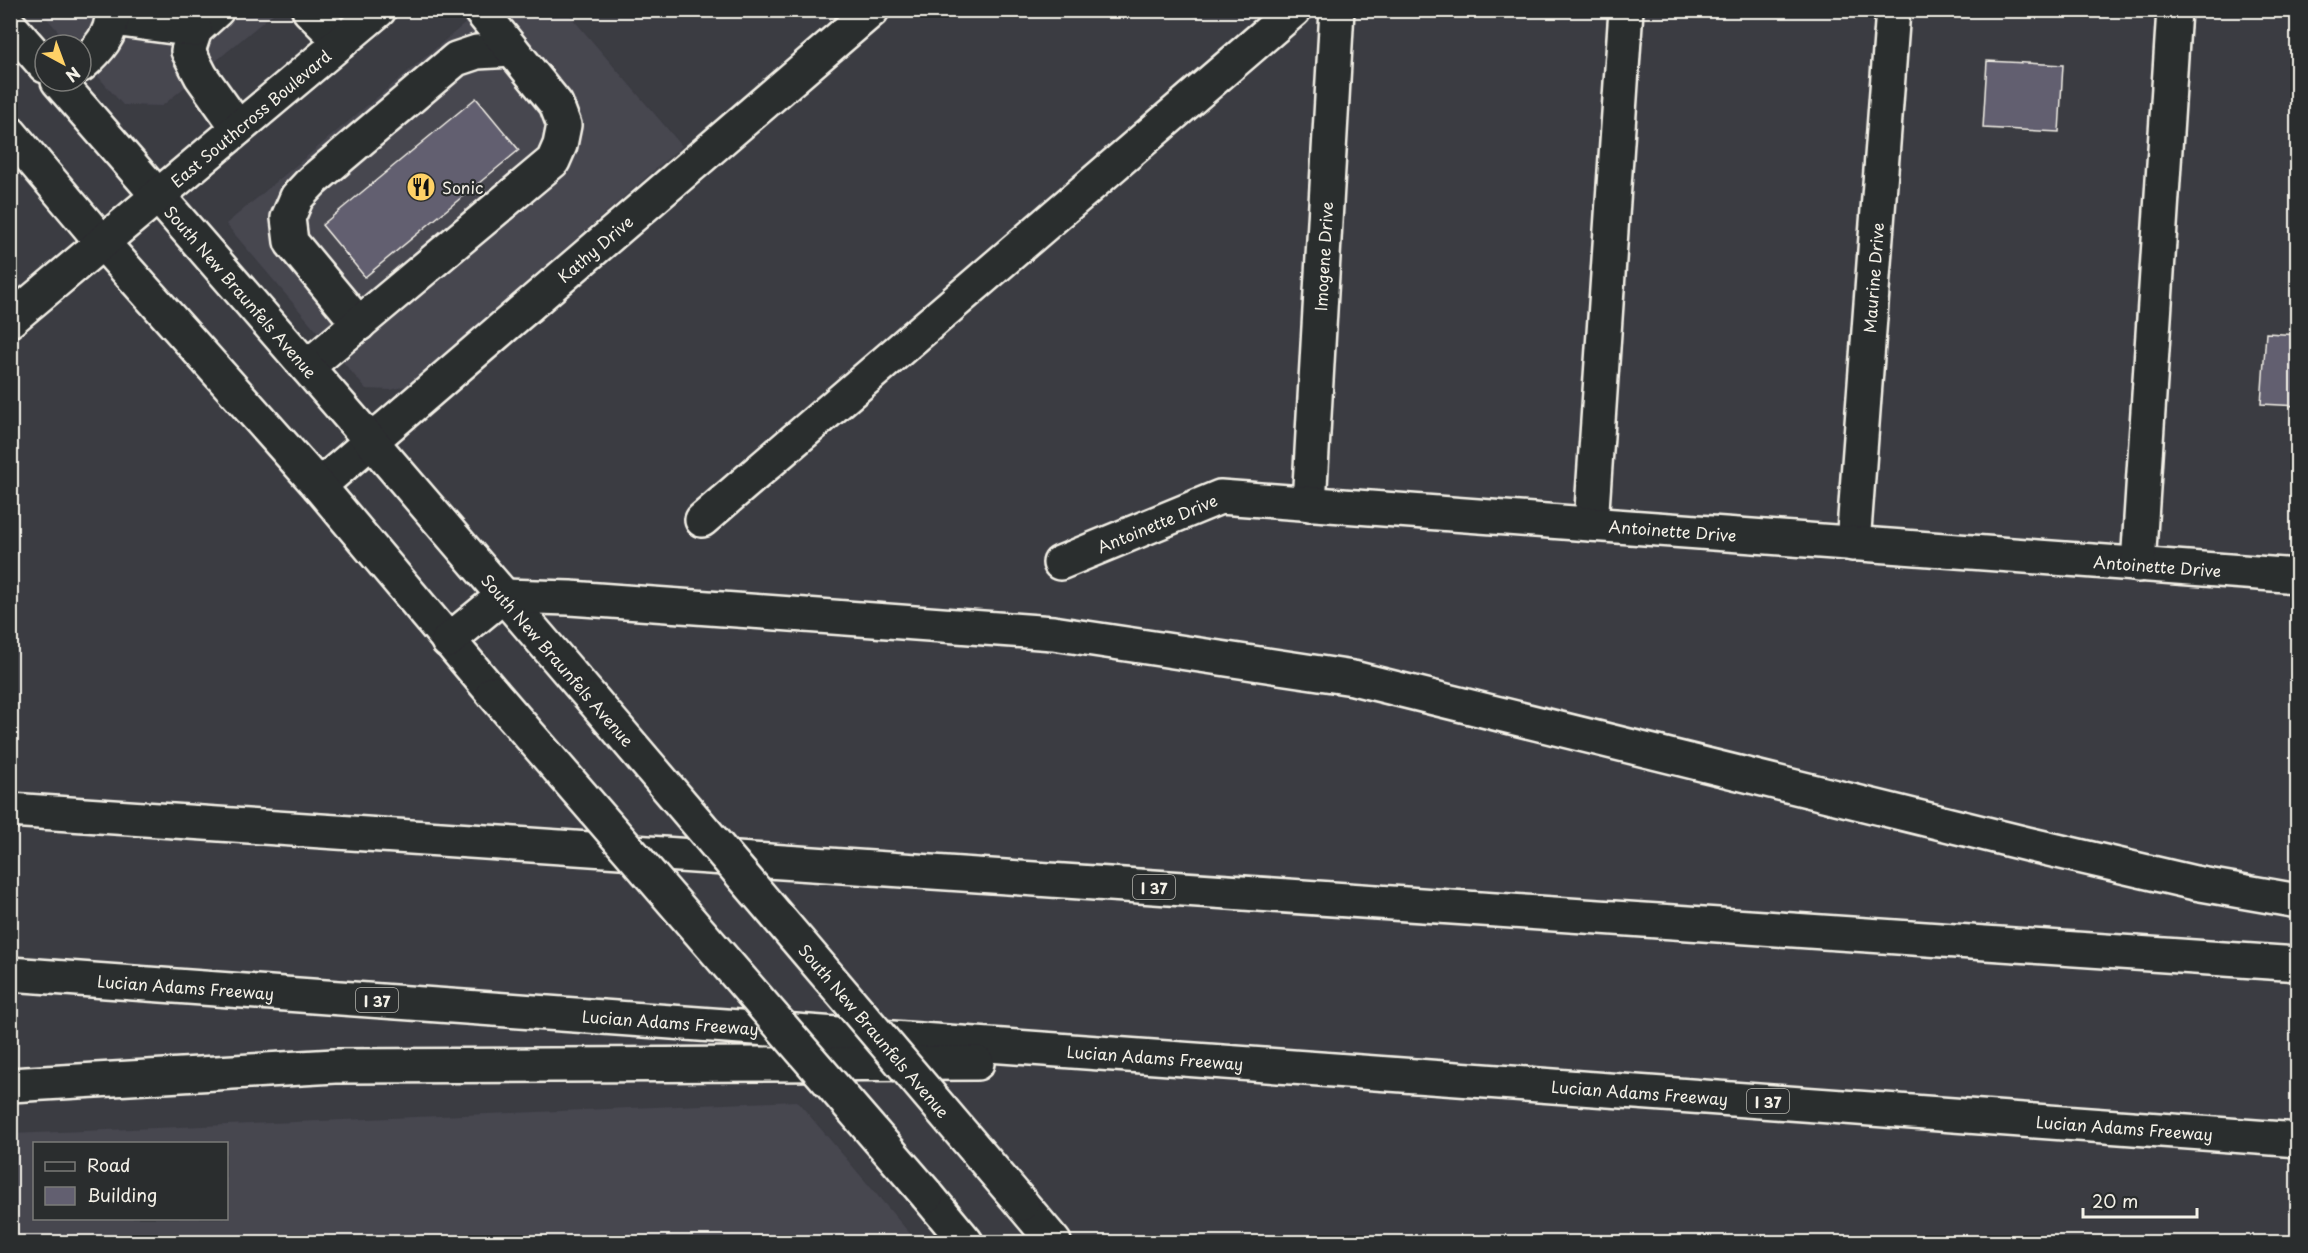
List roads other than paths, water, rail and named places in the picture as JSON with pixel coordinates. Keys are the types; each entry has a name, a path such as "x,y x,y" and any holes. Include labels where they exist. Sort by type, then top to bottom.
{"main road":[{"path":"309,10 341,42"},
{"name":"East Southcross Boulevard","path":"10,320 379,10"},
{"path":"307,367 553,161 560,145 564,125 556,104 480,10"},
{"name":"Kathy Drive","path":"319,486 872,10"},
{"path":"702,520 1294,10"},
{"name":"Imogene Drive","path":"1310,504 1336,10"},
{"path":"1591,524 1626,10"},
{"name":"Maurine Drive","path":"1853,544 1893,10"},
{"path":"2138,565 2174,10"},
{"path":"93,53 102,46 112,14 206,20 189,51 201,76 238,128"},
{"name":"South New Braunfels Avenue","path":"10,26 33,48"},
{"path":"359,324 291,242 288,218 297,197 312,181 456,59 477,52 512,50"},
{"name":"South New Braunfels Avenue","path":"76,93 157,195 593,700 1054,1242"},
{"path":"10,133 102,242 319,486 448,641 966,1242"},
{"name":"Antoinette Drive","path":"1060,563 1220,497 2298,576"},
{"path":"448,641 502,596 570,598 1053,633 1353,678 2027,844 2195,883 2298,901"},
{"name":"I 37","path":"10,810 2298,964"},
{"name":"Lucian Adams Freeway","path":"10,974 2298,1140"},
{"path":"10,1085 335,1066 1238,1062"}],"place":[{"name":"Sonic","path":"421,187"}]}
